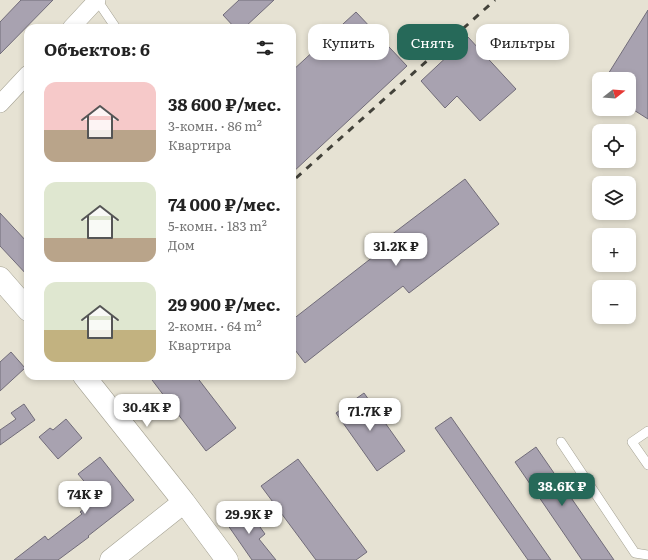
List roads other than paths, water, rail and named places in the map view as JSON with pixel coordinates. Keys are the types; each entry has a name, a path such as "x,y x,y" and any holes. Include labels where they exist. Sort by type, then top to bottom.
{"street":[{"path":"74,24 97,0"},
{"path":"0,104 24,78"},
{"path":"0,278 24,305"},
{"path":"87,380 184,502 227,560"},
{"path":"111,560 184,502"}],"lane":[{"path":"97,0 113,24"},
{"path":"648,431 632,442 648,465"},
{"path":"561,442 635,552 648,555"}],"railway":[{"path":"296,178 495,0"}]}
